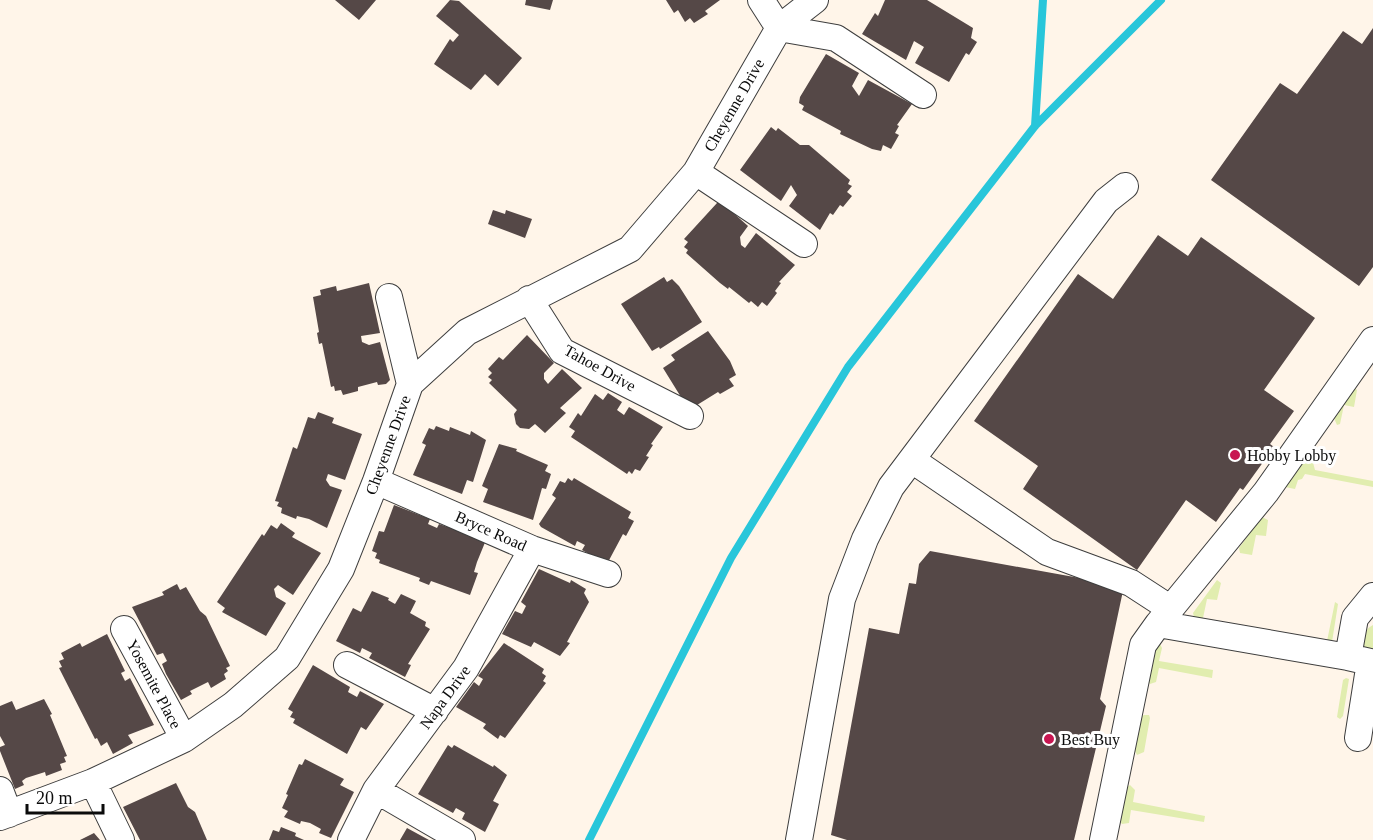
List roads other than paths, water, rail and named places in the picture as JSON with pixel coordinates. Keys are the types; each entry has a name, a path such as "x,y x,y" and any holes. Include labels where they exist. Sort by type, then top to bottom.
{"street":[{"path":"761,0 779,28 836,38 923,95"},
{"name":"Cheyenne Drive","path":"4,815 93,782 184,740 233,705 287,658 340,569 376,481 410,384 467,332 630,249 696,172 779,28 815,0"},
{"path":"696,172 804,244"},
{"path":"799,840 842,599 865,539 891,487 1106,201 1125,186"},
{"path":"389,297 410,384"},
{"name":"Tahoe Drive","path":"529,299 562,351 690,416"},
{"path":"1103,840 1143,645 1164,616 1266,492 1373,340"},
{"path":"912,460 1047,552 1131,583 1164,616 1364,659"},
{"name":"Bryce Road","path":"376,481 532,549 608,574"},
{"name":"Napa Drive","path":"351,840 376,790 466,668 532,549"},
{"path":"1358,738 1364,659 1355,618 1371,600"},
{"name":"Yosemite Place","path":"124,629 184,740"},
{"path":"347,665 435,711"},
{"path":"93,782 121,840"},
{"path":"0,790 4,815"},
{"path":"376,790 462,840"}],"waterway":[{"path":"1035,126 1043,0"},
{"path":"589,840 731,558 848,367 1035,126 1161,0"}],"place":[{"name":"Hobby Lobby","path":"1235,455"},
{"name":"Best Buy","path":"1049,739"}]}
